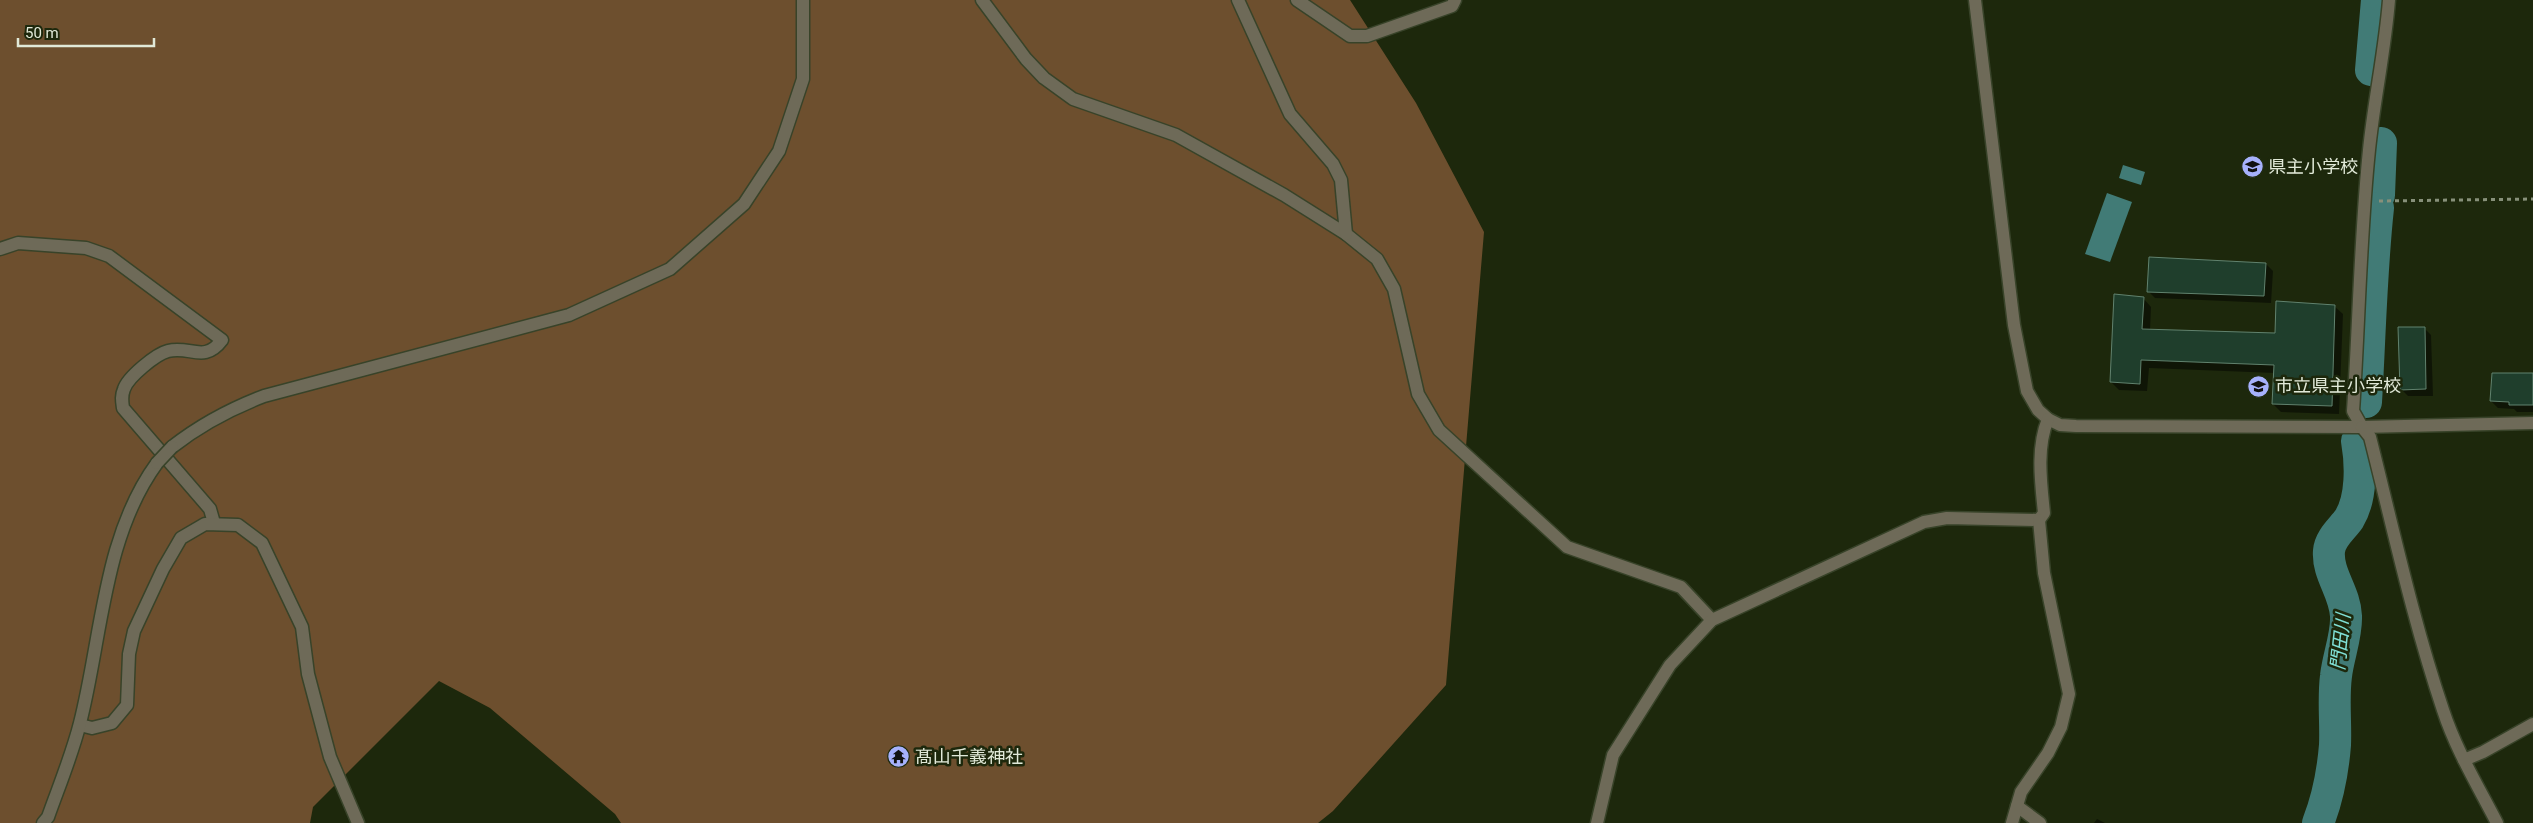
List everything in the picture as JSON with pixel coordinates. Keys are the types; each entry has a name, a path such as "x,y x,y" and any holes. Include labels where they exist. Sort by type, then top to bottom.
{"street":[{"path":"43,823 48,817 80,725 113,562 122,531 142,483 157,462 172,447 192,432 229,410 264,396 569,315 670,269 744,204 779,151 803,78 803,0"},
{"path":"982,0 1026,59 1044,78 1073,99 1176,134 1284,195 1346,234 1377,259 1394,289 1418,394 1439,430 1567,547 1681,587 1712,620"},
{"path":"1238,0 1290,114 1333,164 1341,180 1346,234"},
{"path":"1297,0 1350,36 1367,36 1452,6 1454,0"},
{"path":"1974,0 2014,325 2027,392 2038,410 2048,419 2060,425 2076,426 2362,426 2533,423"},
{"path":"2389,0 2385,48 2369,149 2353,411 2370,438 2418,627 2443,711 2464,760 2497,823"},
{"path":"0,249 18,244 86,248 109,256 222,340 215,349 206,352 168,351 144,366 124,387 121,399 124,408 210,510 214,523"},
{"path":"2012,823 2021,792 2048,753 2061,727 2069,694 2044,573 2039,520 2044,513 2040,446 2042,433 2048,419"},
{"path":"1597,823 1613,755 1670,665 1712,620 1924,522 1947,518 2039,520"},
{"path":"80,725 92,728 112,723 127,705 128,654 134,631 163,569 181,538 205,524 238,525 262,543 302,627 308,674 330,757 358,823"},
{"path":"2464,760 2483,752 2533,724"},
{"path":"2017,806 2040,823"}],"path":[{"path":"2365,202 2533,200"}],"shaded area":[{"path":"0,0 1350,0 1416,103 1484,232 1446,685 1333,811 1318,823 621,823 615,814 490,708 439,681 313,807 310,823 0,823"}],"water":[{"path":"2123,165 2145,172 2141,185 2119,178"},
{"path":"2107,193 2132,202 2110,262 2085,254"}],"building":[{"path":"2149,257 2266,263 2264,296 2147,292"},
{"path":"2114,294 2144,297 2142,329 2275,333 2276,301 2335,305 2332,406 2272,404 2274,365 2141,360 2140,384 2110,382"},
{"path":"2398,327 2425,327 2426,389 2400,390"},
{"path":"2492,373 2533,373 2533,405 2509,405 2509,402 2490,401"}],"waterway":[{"name":"門田川","path":"2371,70 2377,0"},
{"name":"門田川","path":"2379,195 2381,143"},
{"name":"門田川","path":"2366,402 2372,280 2378,208"},
{"name":"門田川","path":"2318,823 2327,795 2333,764 2335,745 2335,685 2346,623 2345,607 2333,575 2329,551 2334,538 2349,519 2356,501 2360,470 2357,441"}],"place":[{"name":"県主小学校","path":"2252,167"},
{"name":"市立県主小学校","path":"2259,386"},
{"name":"髙山千義神社","path":"899,757"}]}
